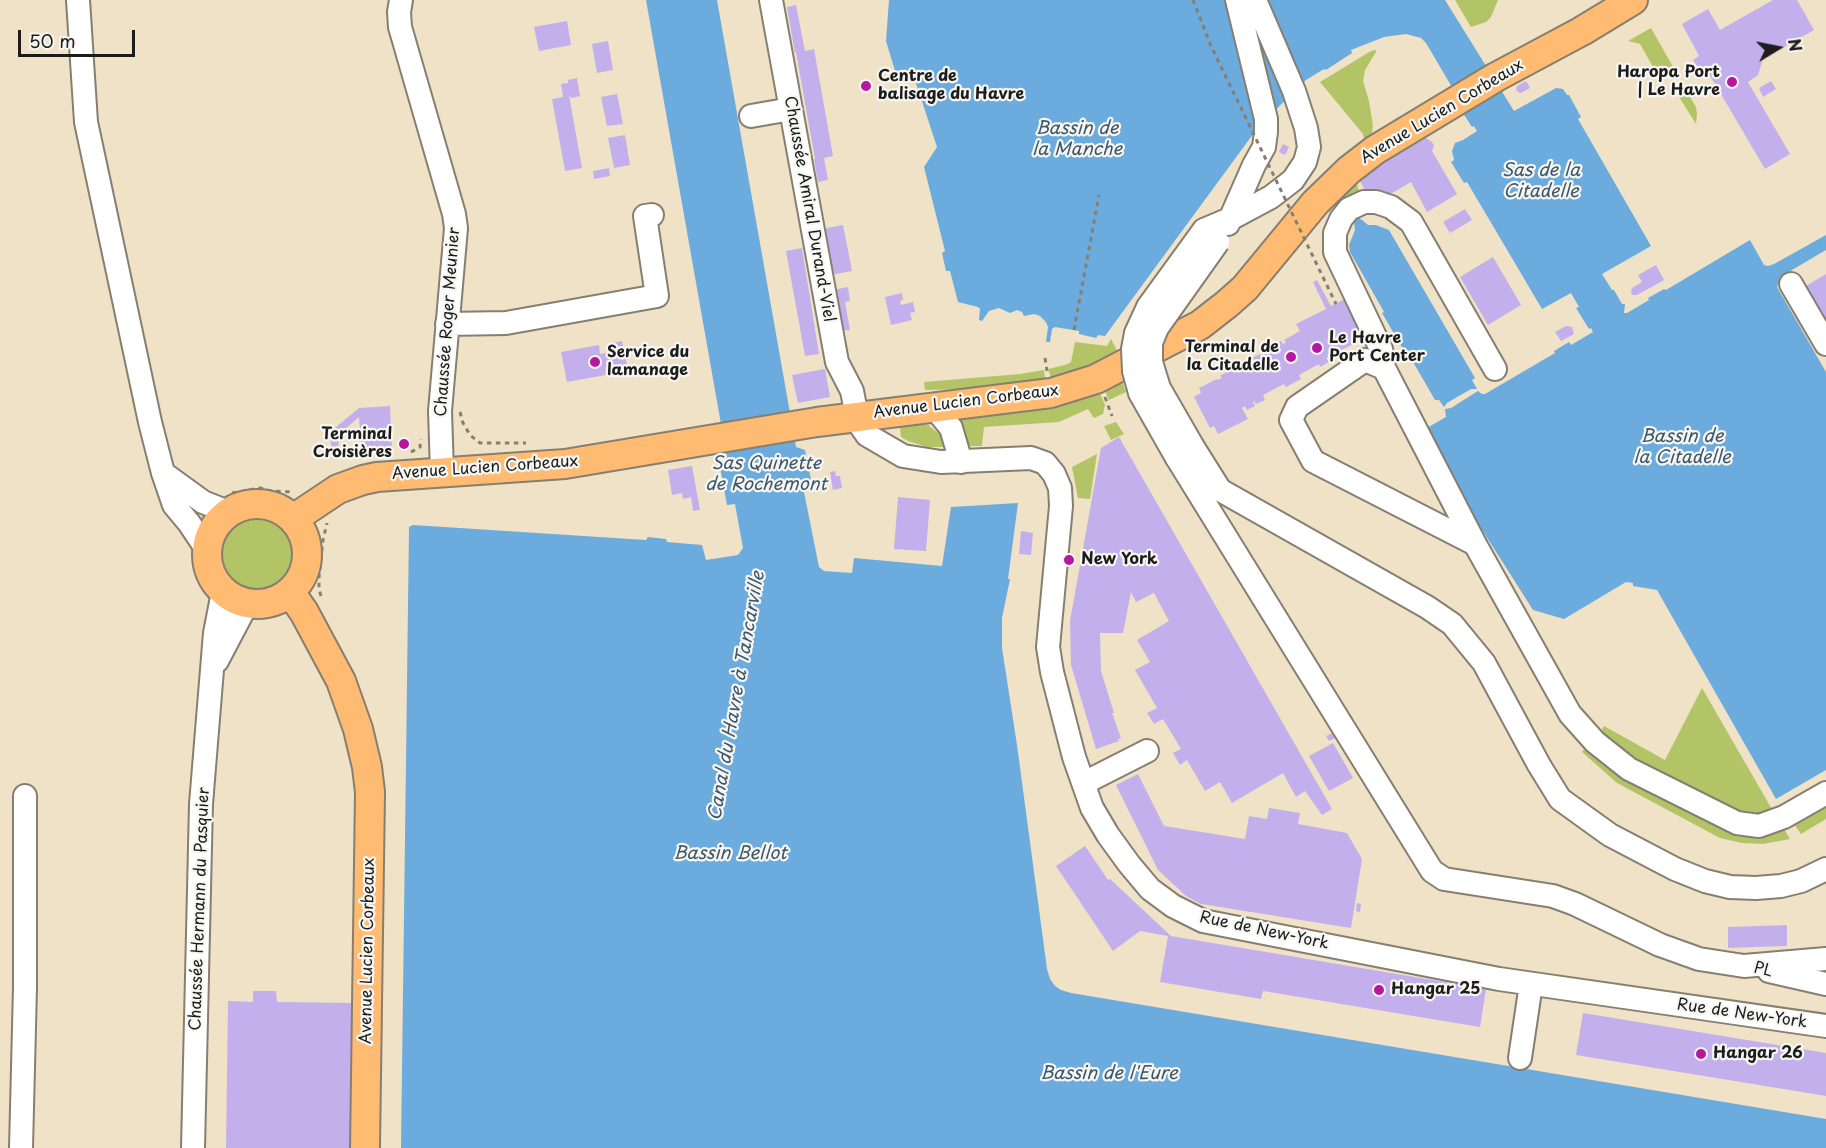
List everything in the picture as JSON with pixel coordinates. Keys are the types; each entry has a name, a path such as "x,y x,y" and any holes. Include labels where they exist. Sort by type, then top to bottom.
{"main road":[{"name":"Avenue Lucien Corbeaux","path":"293,519 338,489 377,477 565,464 856,416 1051,393 1096,379 1200,325 1227,304 1245,288 1315,203 1349,170 1375,150 1496,77 1582,31 1633,0"},
{"path":"227,503 241,506 269,505 282,510 293,519 302,533 307,548 306,564 300,579 290,592 281,598 270,603 235,598 210,573 207,562 208,539 227,503"},
{"name":"Avenue Lucien Corbeaux","path":"290,592 304,612 341,681 358,729 367,767 370,792 366,1148"}],"street":[{"path":"78,0 86,122 150,422 174,505 207,550"},
{"name":"Chaussée Roger Meunier","path":"401,0 400,27 454,214 456,228 441,411 442,472"},
{"name":"Chaussée Amiral Durand-Viel","path":"771,0 837,362 852,391 856,416"},
{"path":"1230,219 1264,147 1266,132 1266,119 1237,0"},
{"path":"1255,0 1294,92 1306,128 1309,147 1305,162 1293,180 1271,197 1230,219 1211,236 1148,307 1136,333 1133,350 1134,371 1140,393 1185,453 1432,871 1444,879 1553,896 1575,903 1660,945 1699,959 1744,966 1810,955 1826,942"},
{"path":"751,116 791,109"},
{"path":"1495,369 1411,222 1391,207 1376,202 1364,202 1349,209 1341,219 1335,233 1335,252 1381,349 1384,368 1475,544 1570,714 1595,742 1629,769 1737,823 1759,826 1784,817 1826,793"},
{"path":"447,324 506,323 657,296 645,216 652,215"},
{"path":"1791,284 1826,344"},
{"path":"1384,368 1365,360 1297,407 1291,420 1313,461 1475,544"},
{"path":"934,407 951,428 961,462"},
{"path":"894,451 890,434 897,412"},
{"name":"Rue de New-York","path":"856,416 867,435 903,456 941,462 1030,458 1045,463 1054,474 1060,488 1061,506 1048,647 1052,672 1074,757 1092,808 1108,836 1150,889 1173,906 1203,921 1499,979 1826,1026"},
{"path":"1185,453 1220,490 1427,607 1452,624 1484,663 1560,799 1610,835 1675,869 1730,887 1781,886 1801,881 1826,869"},
{"path":"163,473 203,502 227,503"},
{"name":"Chaussée Hermann du Pasquier","path":"193,1148 201,804 215,633 235,598"},
{"path":"1084,783 1147,751"},
{"path":"21,1148 26,796"},
{"name":"PL","path":"1744,966 1826,959"},
{"name":"PL","path":"1744,966 1826,984"},
{"path":"1520,1058 1531,984"}],"path":[{"path":"1193,0 1210,46 1336,304"},
{"path":"1074,330 1099,195"},
{"path":"1045,358 1046,368"},
{"path":"458,402 463,423 470,435 480,443 533,443"},
{"path":"1107,402 1112,416"},
{"path":"405,457 420,447 421,437"},
{"path":"227,503 260,488 292,492 299,489"}],"green space":[{"path":"1455,0 1498,0 1491,17 1486,22 1471,27"},
{"path":"1651,28 1676,72 1661,81 1640,44 1628,41"},
{"path":"1376,50 1365,70 1363,81 1373,126 1372,133 1364,139 1363,134 1320,82"},
{"path":"1687,92 1696,107 1696,124 1679,97"},
{"path":"1356,181 1360,194 1339,210 1335,203"},
{"path":"1111,339 1119,354 1052,381 1048,369 1071,362 1075,342 1107,346"},
{"path":"1044,370 1046,383 983,389 925,390 924,382"},
{"path":"1122,381 1126,392 1109,400 1104,389"},
{"path":"1099,391 1105,405 1103,414 1094,418 1088,409 1059,422 984,427 982,446 965,446 950,419"},
{"path":"1116,422 1124,434 1111,440 1104,426"},
{"path":"907,424 928,425 942,436 947,447 927,447 901,437 900,428"},
{"path":"1097,454 1090,499 1078,498 1072,467"},
{"path":"259,514 274,517 291,531 298,553 295,568 281,585 259,592 244,589 227,575 220,553 223,538 237,521"},
{"path":"1702,688 1773,811 1753,815 1736,812 1632,756 1600,733 1604,726 1665,760"},
{"path":"1587,745 1621,773 1784,829 1790,839 1763,844 1742,843 1720,838 1617,783 1582,752"},
{"path":"1826,805 1826,819 1801,834 1794,824"}],"water":[{"name":"Bassin Bellot","path":"646,0 717,0 796,447 805,450 813,490 804,492 819,567 824,571 852,573 854,558 942,566 951,507 1018,503 1008,579 1010,579 1002,618 1002,648 1047,969 1055,986 1071,993 1826,1119 1826,1148 401,1148 409,527 413,525 646,540 648,537 666,539 667,542 702,545 706,560 738,555 743,548 735,504 727,505 720,467 727,458"},
{"path":"889,0 1445,0 1514,111 1556,88 1563,89 1569,95 1581,117 1578,119 1651,246 1602,274 1622,304 1625,304 1624,313 1750,240 1764,265 1768,266 1826,235 1826,250 1780,277 1777,287 1826,372 1826,770 1776,799 1657,590 1633,586 1633,583 1626,582 1564,619 1533,610 1420,432 1446,417 1445,409 1451,408 1478,391 1485,394 1555,353 1554,351 1569,342 1571,345 1593,332 1576,308 1579,307 1571,293 1542,309 1467,182 1464,183 1451,162 1454,160 1452,151 1455,143 1477,131 1463,113 1466,111 1421,38 1406,34 1384,37 1351,50 1352,53 1306,80 1259,126 1105,336 1098,335 1096,338 1079,334 1079,331 1055,327 1052,329 1050,342 1046,342 1048,327 1040,316 1034,314 1024,316 1017,310 1010,313 999,308 989,311 982,321 979,320 980,309 978,307 958,302 950,271 946,271 942,253 945,251 924,167 937,147 912,71 896,74 886,41"},
{"path":"1356,215 1368,225 1376,225 1389,230 1475,378 1472,380 1477,389 1471,389 1444,407 1439,400 1435,400 1382,313 1384,312 1350,252 1349,245 1355,230 1351,218"}],"building":[{"name":"Haropa Port | Le Havre","path":"1773,0 1797,0 1814,30 1763,59 1758,75 1748,82 1790,154 1765,169 1705,67 1699,70 1693,60 1699,56 1682,24 1708,9 1720,30"},
{"path":"796,5 805,51 814,49 833,156 824,158 828,180 818,182 787,7"},
{"path":"567,21 571,45 539,51 534,27"},
{"path":"608,41 613,70 597,73 592,44"},
{"path":"577,78 580,96 571,98 569,95 582,168 565,171 552,99 563,97 561,84"},
{"path":"1526,81 1530,88 1521,93 1518,92 1517,86"},
{"path":"1771,81 1776,89 1763,97 1759,88"},
{"path":"617,94 623,124 607,126 601,97"},
{"path":"625,135 630,165 614,168 608,138"},
{"path":"1426,138 1432,142 1434,146 1432,151 1457,194 1427,212 1411,182 1387,196 1367,194 1358,177"},
{"path":"1283,144 1289,147 1285,155 1279,152"},
{"path":"609,168 610,176 594,179 593,171"},
{"path":"1465,209 1472,220 1450,233 1443,222"},
{"path":"843,225 852,271 830,275 822,229"},
{"path":"802,248 819,354 805,356 786,251"},
{"path":"1493,257 1521,305 1488,325 1460,277"},
{"path":"1656,265 1664,280 1637,295 1632,295 1632,288 1642,282 1638,275"},
{"path":"1826,274 1826,320 1806,286"},
{"name":"Terminal de la Citadelle","path":"1317,280 1331,306 1347,298 1382,329 1326,358 1329,362 1320,367 1319,364 1299,375 1301,379 1286,387 1284,384 1263,395 1265,400 1256,404 1254,401 1255,406 1247,410 1245,406 1242,408 1248,419 1218,434 1214,426 1210,428 1194,397 1201,393 1199,388 1222,378 1220,376 1239,365 1240,368 1244,366 1242,363 1260,354 1261,356 1265,354 1263,351 1281,341 1283,344 1286,342 1284,340 1300,331 1296,324 1326,309 1313,282"},
{"path":"848,287 850,301 845,302 850,330 841,331 833,290"},
{"path":"902,293 901,305 913,302 915,312 910,313 912,320 891,325 885,297"},
{"path":"1566,326 1572,327 1574,334 1561,341 1555,332"},
{"name":"Service du lamanage","path":"622,341 628,371 567,382 561,352 599,345 600,354 609,352 607,344"},
{"path":"825,369 830,397 798,403 792,375"},
{"path":"390,406 392,452 362,454 359,417 338,435 339,455 332,455 330,432 359,408"},
{"path":"1119,437 1332,809 1322,815 1305,791 1296,797 1283,773 1232,803 1220,782 1205,791 1187,760 1180,765 1173,753 1181,749 1163,719 1154,724 1147,713 1157,708 1135,670 1150,662 1137,640 1169,621 1154,593 1136,602 1131,592 1123,633 1100,633 1101,671 1121,738 1118,739 1119,741 1096,749 1071,665 1070,621 1101,448"},
{"path":"692,466 700,510 693,511 691,497 683,499 682,493 672,495 668,470"},
{"path":"835,471 836,476 840,476 842,488 833,490 830,472"},
{"path":"898,497 930,500 926,551 894,549"},
{"path":"1021,531 1033,533 1031,555 1019,554"},
{"path":"1332,733 1335,738 1329,741 1326,736"},
{"path":"1333,743 1353,778 1329,791 1309,756"},
{"path":"1138,774 1164,826 1245,839 1249,816 1267,819 1269,808 1300,813 1298,824 1347,833 1362,859 1351,928 1201,904 1186,896 1158,870 1116,785"},
{"path":"1085,846 1108,880 1110,879 1171,936 1486,989 1480,1027 1263,991 1261,999 1160,982 1168,936 1140,931 1113,951 1056,866"},
{"path":"1357,903 1361,904 1360,912 1356,911"},
{"path":"1787,925 1787,946 1728,948 1728,927"},
{"path":"253,991 276,991 277,1002 355,1003 353,1148 226,1148 228,1001 253,1002"},
{"name":"Hangar 26","path":"1583,1013 1826,1053 1826,1096 1576,1055"}],"place":[{"name":"Haropa Port | Le Havre","path":"1732,82"},
{"name":"Centre de balisage du Havre","path":"866,86"},
{"name":"Le Havre Port Center","path":"1317,348"},
{"name":"Terminal de la Citadelle","path":"1291,357"},
{"name":"Service du lamanage","path":"595,362"},
{"name":"Terminal Croisières","path":"404,444"},
{"name":"New York","path":"1069,560"},
{"name":"Hangar 25","path":"1379,990"},
{"name":"Hangar 26","path":"1701,1054"}],"water label":[{"name":"Bassin de la Manche","path":"1077,139"},
{"name":"Sas de la Citadelle","path":"1541,181"},
{"name":"Bassin de la Citadelle","path":"1682,447"},
{"name":"Sas Quinette de Rochemont","path":"766,474"},
{"name":"Canal du Havre à Tancarville","path":"737,696"},
{"name":"Bassin de l'Eure","path":"1109,1074"}]}
